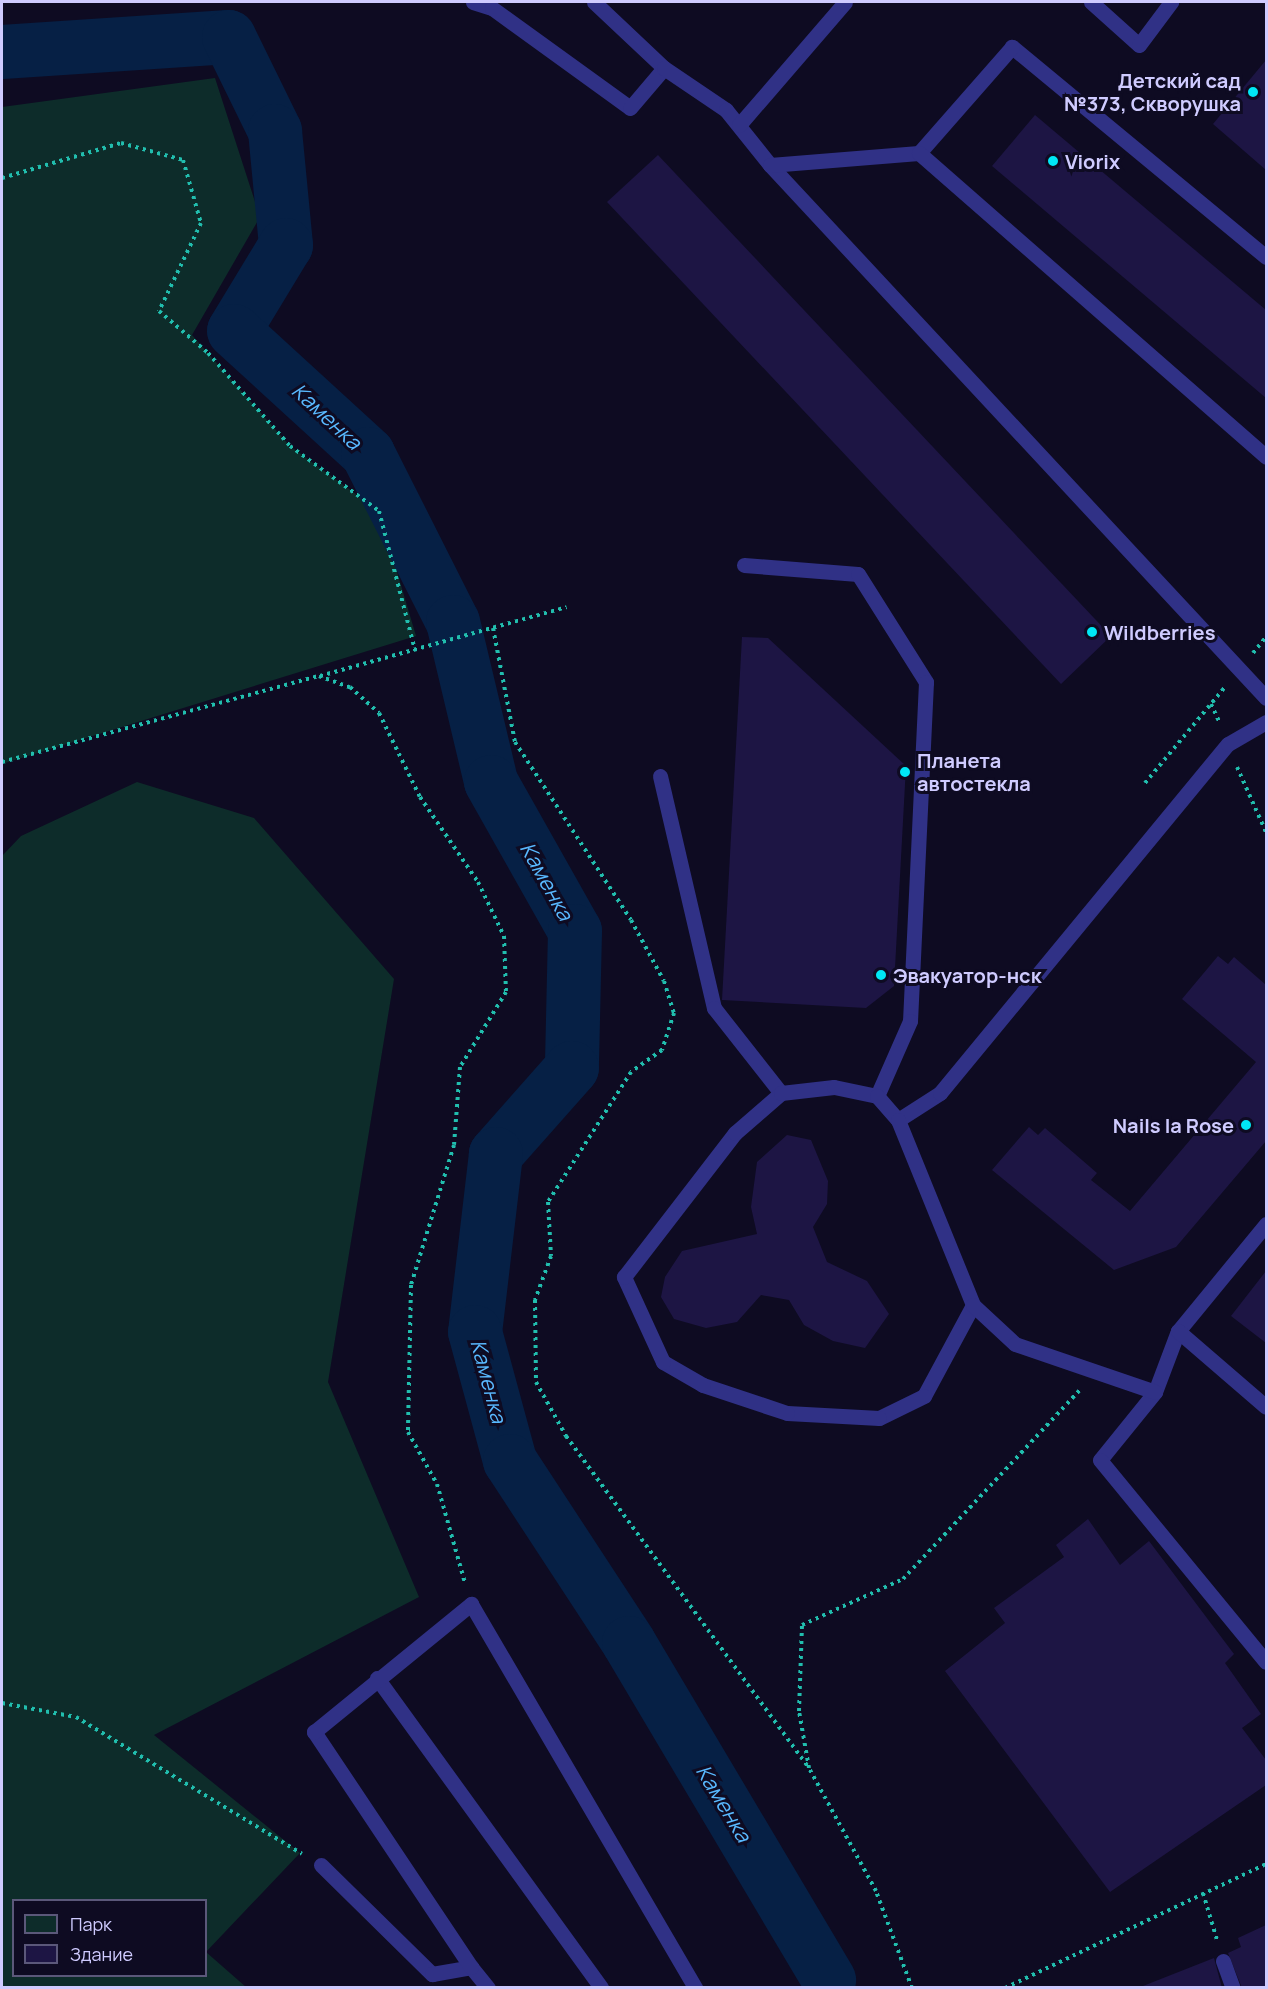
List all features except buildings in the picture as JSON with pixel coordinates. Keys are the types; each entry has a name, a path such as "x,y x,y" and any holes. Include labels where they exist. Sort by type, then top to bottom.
{"lane":[{"path":"473,2 492,8 630,108 664,68"},
{"path":"594,2 664,68 739,125 770,165 1266,698"},
{"path":"739,125 845,2"},
{"path":"1091,2 1139,45 1171,2"},
{"path":"770,165 919,153 1011,47 1266,257"},
{"path":"919,153 1266,457"},
{"path":"744,565 858,574 926,682 910,1022 877,1096"},
{"path":"898,1120 940,1093 1228,744 1266,722"},
{"path":"660,776 714,1008 781,1093"},
{"path":"973,1305 924,1396 879,1418 787,1413 703,1385 663,1362 624,1277 735,1133 781,1093 834,1087 877,1096 898,1120 973,1305 1015,1344 1155,1392"},
{"path":"1266,1224 1178,1331 1155,1392 1100,1460 1266,1662"},
{"path":"1178,1331 1266,1407"},
{"path":"488,1988 314,1732 377,1678 471,1604 695,1988"},
{"path":"377,1678 601,1988"},
{"path":"321,1865 432,1974 471,1966"},
{"path":"1223,1961 1233,1988"}],"path":[{"path":"2,178 122,143 183,160 201,223 159,311 208,353 290,446 379,511 415,650"},
{"path":"2,762 567,608"},
{"path":"493,628 514,742 631,920 664,981 674,1012 662,1050 631,1072 548,1202 551,1256 535,1300 536,1382 566,1436 809,1768 876,1891 912,1988"},
{"path":"1251,656 1266,637"},
{"path":"319,676 351,687 379,713 420,797 478,882 504,936 506,992 460,1067 454,1145 411,1285 408,1432 437,1484 471,1604"},
{"path":"1145,783 1225,687"},
{"path":"1211,704 1220,723"},
{"path":"1237,766 1266,831"},
{"path":"809,1768 799,1711 802,1625 903,1579 1097,1371"},
{"path":"2,1703 76,1717 321,1865"},
{"path":"1005,1988 1266,1864"},
{"path":"1203,1893 1223,1961"}],"green space":[{"path":"215,78 260,217 192,335 290,446 379,511 416,636 2,764 2,107"},
{"path":"137,782 254,818 394,979 328,1382 419,1597 154,1735 300,1853 207,1951 207,1899 12,1899 12,1977 207,1977 207,1953 246,1987 2,1987 2,856 21,836"}],"waterway":[{"name":"Каменка","path":"2,52 229,37 275,131 286,245 234,331 368,454 453,622 491,782 575,931 572,1068 496,1154 475,1332 510,1461 629,1643 829,1980"}],"place":[{"name":"Детский сад №373, Скворушка","path":"1253,92"},
{"name":"Viorix","path":"1053,161"},
{"name":"Wildberries","path":"1092,632"},
{"name":"Планета автостекла","path":"905,772"},
{"name":"Эвакуатор-нск","path":"881,975"},
{"name":"Nails la Rose","path":"1246,1125"}]}
